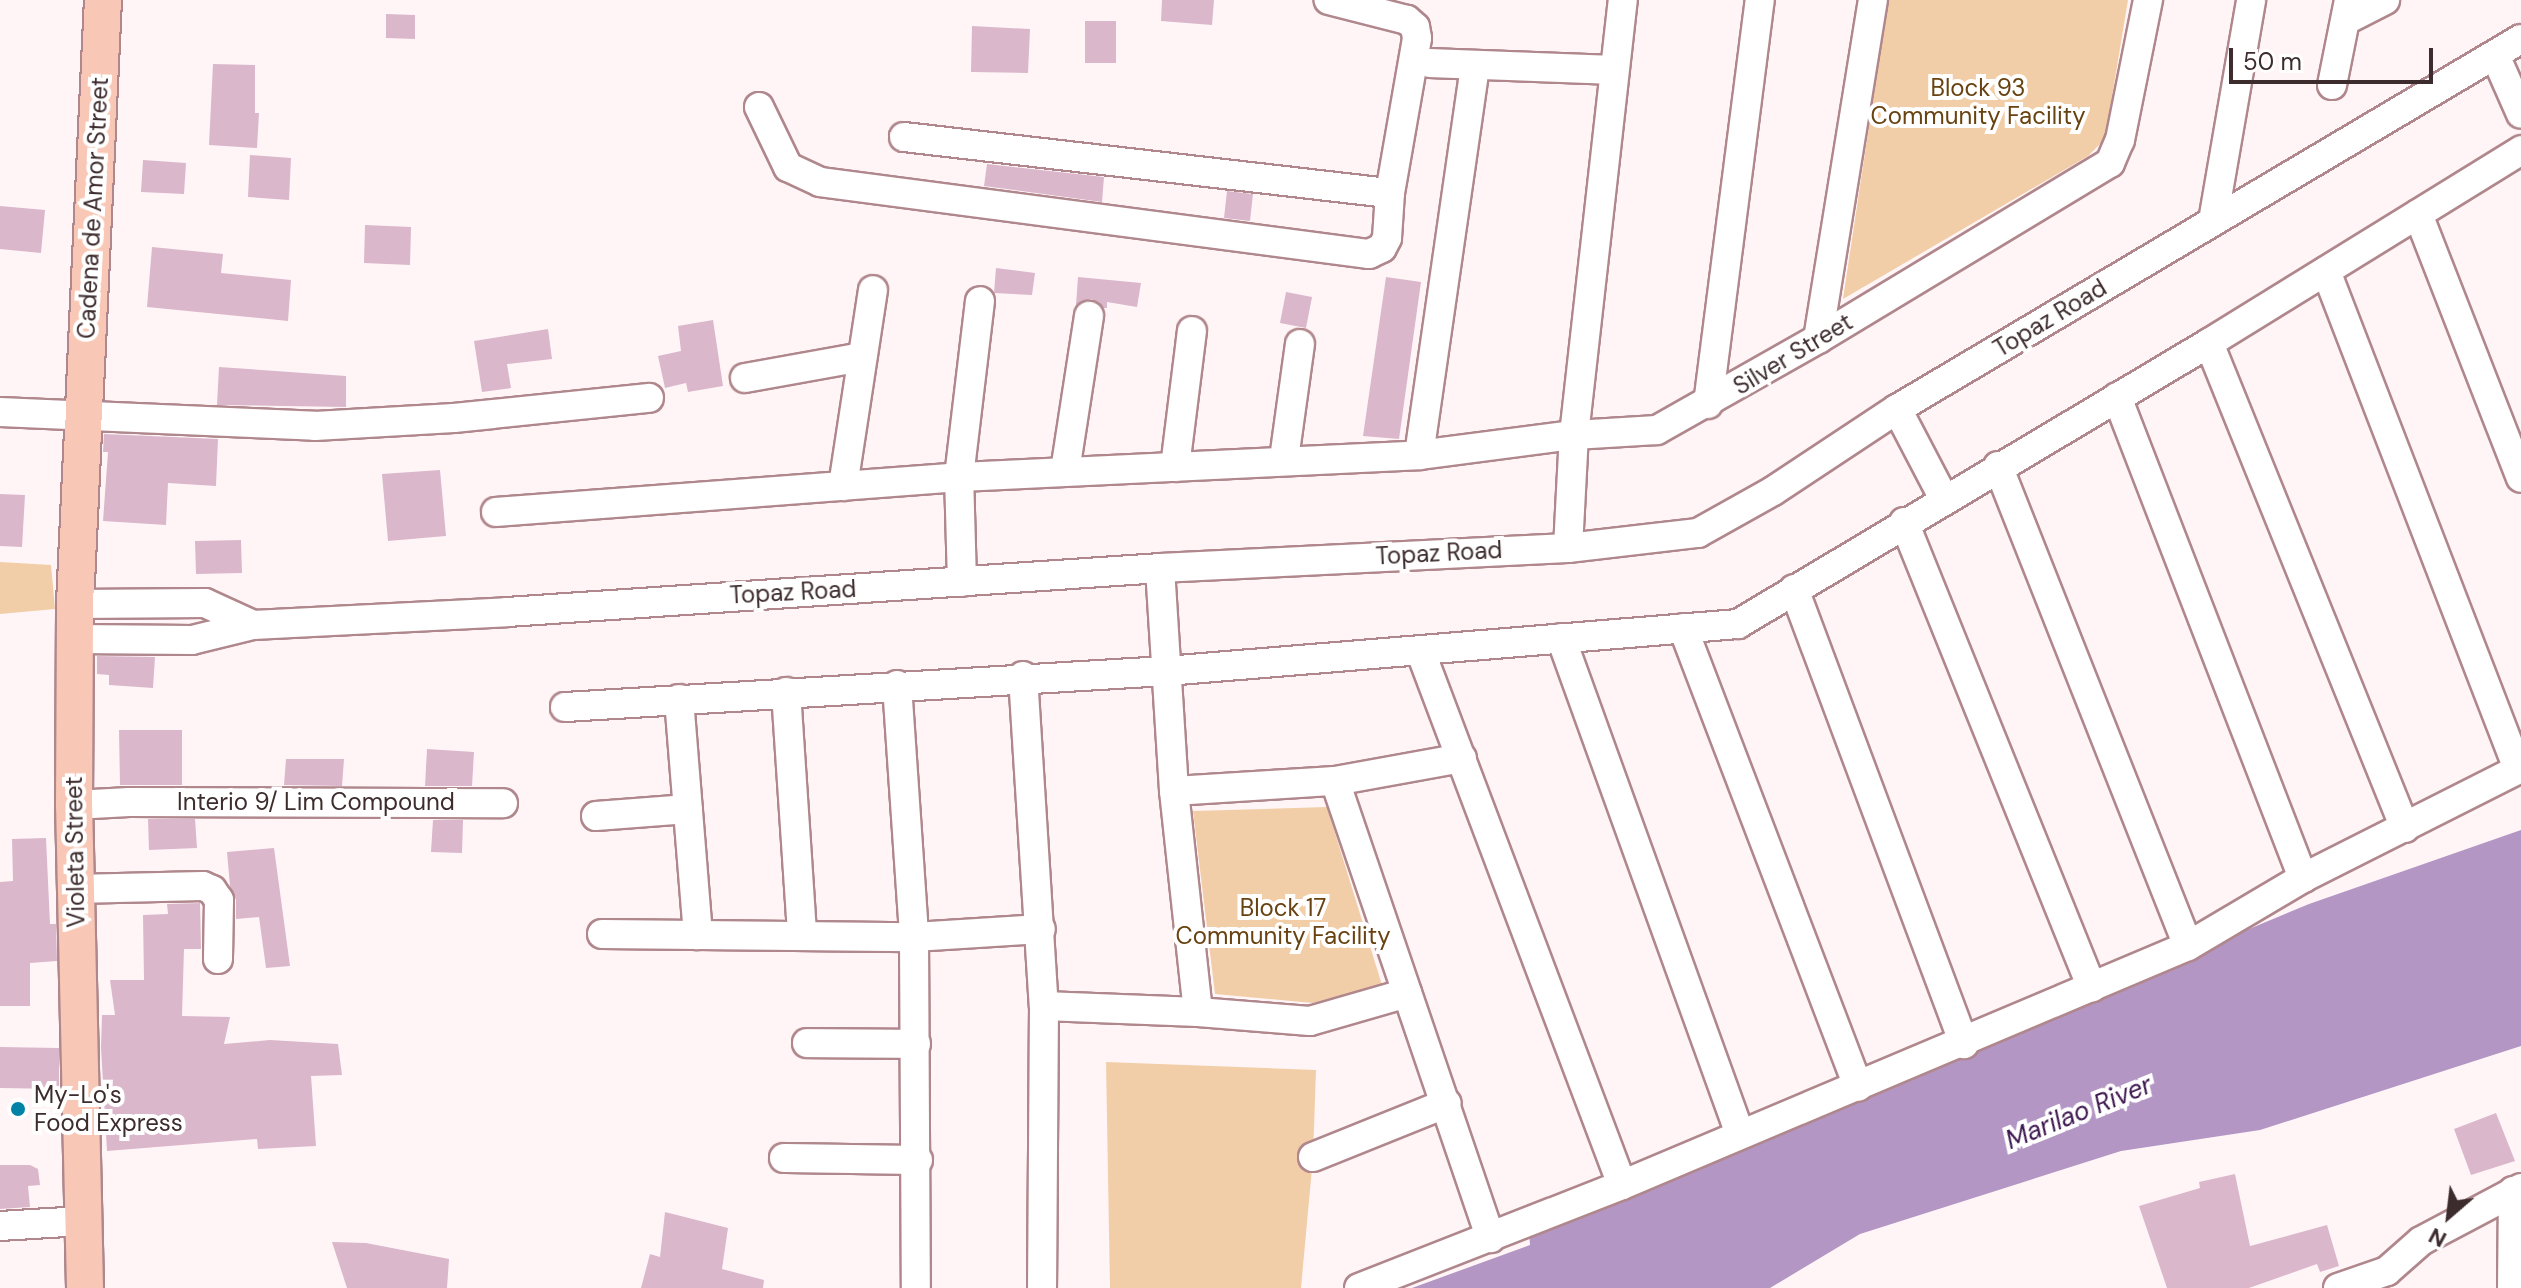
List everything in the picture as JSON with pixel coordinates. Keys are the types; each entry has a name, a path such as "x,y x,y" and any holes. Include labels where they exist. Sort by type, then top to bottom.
{"main road":[{"name":"Cadena de Amor Street","path":"83,417 95,221 103,0"},
{"name":"Violeta Street","path":"83,417 75,604 74,805 85,1288"}],"street":[{"path":"759,107 788,167 820,182 1369,254 1382,248 1387,238 1390,193 1417,38 1415,27 1407,20 1329,0"},
{"path":"1568,548 1574,435 1623,0"},
{"path":"1708,404 1760,0"},
{"path":"1818,339 1873,0"},
{"name":"Silver Street","path":"496,512 959,477 1284,459 1419,455 1574,435 1657,430 1708,404 2110,163 2120,140 2148,0"},
{"path":"2213,221 2251,0"},
{"path":"2332,85 2348,10 2385,0"},
{"name":"Topaz Road","path":"75,639 192,640 253,625 1160,568 1568,548 1698,533 1773,491 1897,409 2521,39"},
{"path":"2495,55 2521,114"},
{"path":"1430,63 1614,70"},
{"path":"1419,455 1475,67"},
{"path":"904,137 1390,193"},
{"path":"565,707 1023,676 1166,671 1738,624 1904,522 2209,343 2521,150"},
{"path":"2418,214 2521,478"},
{"path":"1359,1288 1491,1238 1964,1044 2188,946 2303,878 2519,768 2326,271"},
{"path":"843,486 873,290"},
{"path":"962,582 959,477 980,301"},
{"path":"1065,471 1089,316"},
{"path":"1175,467 1192,331"},
{"path":"2209,343 2405,828"},
{"path":"1284,459 1300,344"},
{"path":"745,378 862,357"},
{"path":"2117,397 2303,878"},
{"path":"0,412 315,426 454,418 649,398"},
{"path":"1897,409 1944,499"},
{"path":"1998,466 2188,946"},
{"path":"1904,522 2092,988"},
{"path":"1160,568 1174,791 1198,1012"},
{"path":"1794,589 1964,1044"},
{"name":"Topaz Road","path":"75,604 205,603 253,625"},
{"path":"1683,628 1858,1087"},
{"path":"1561,638 1740,1134"},
{"path":"1420,650 1622,1185"},
{"path":"1023,676 1044,1006 1042,1288"},
{"path":"897,685 914,937 918,1160 916,1288"},
{"path":"786,692 802,935"},
{"path":"679,699 698,935"},
{"path":"1174,791 1335,781 1462,758"},
{"path":"1335,781 1491,1238"},
{"name":"Interio 9/ Lim Compound","path":"74,805 129,802 503,803"},
{"path":"596,816 688,809"},
{"path":"75,889 203,886 212,890 219,900 218,959"},
{"path":"602,934 914,937 1041,929"},
{"path":"1044,1006 1198,1012 1310,1021 1407,993"},
{"path":"807,1043 916,1044"},
{"path":"1313,1157 1447,1103"},
{"path":"784,1158 918,1160"},
{"path":"2338,1288 2393,1279 2421,1241 2517,1189"},
{"path":"2512,1288 2517,1189"},
{"path":"0,1226 82,1221"}],"green space":[{"name":"Block 93 Community Facility","path":"1888,0 2128,0 2105,139 2088,156 1843,299"},
{"path":"0,562 51,565 55,609 0,614"},
{"name":"Block 17 Community Facility","path":"1327,807 1382,985 1313,1003 1215,994 1193,811"},
{"path":"1106,1062 1316,1070 1313,1157 1301,1288 1110,1288"}],"water":[{"name":"Marilao River","path":"2521,830 2521,1046 2260,1130 2121,1151 1860,1234 1770,1288 1412,1288 1530,1245 1529,1231 2144,981 2146,972 2309,904"}],"building":[{"path":"1162,0 1214,0 1212,25 1161,21"},
{"path":"386,14 415,15 415,39 386,38"},
{"path":"1085,21 1116,21 1116,63 1085,63"},
{"path":"972,26 1030,29 1028,73 971,72"},
{"path":"213,64 255,65 255,113 259,113 257,148 209,145"},
{"path":"250,155 291,158 289,200 248,197"},
{"path":"143,160 186,163 184,194 141,192"},
{"path":"987,164 1104,177 1102,202 984,186"},
{"path":"1227,191 1253,194 1250,221 1224,218"},
{"path":"0,206 45,210 41,253 0,249"},
{"path":"365,225 411,227 410,265 364,263"},
{"path":"152,247 223,254 221,273 291,280 288,321 147,307"},
{"path":"996,268 1035,273 1032,295 994,293"},
{"path":"1078,277 1141,283 1137,307 1107,302 1107,308 1104,308 1091,299 1076,305"},
{"path":"1386,277 1421,282 1399,439 1363,436"},
{"path":"1286,292 1312,297 1306,328 1280,323"},
{"path":"713,320 723,386 688,392 686,383 665,388 658,356 681,351 678,326"},
{"path":"548,329 552,359 507,364 511,388 482,392 474,341"},
{"path":"219,367 346,376 346,407 217,405"},
{"path":"104,434 218,439 216,486 168,483 166,525 103,521 108,452 103,452"},
{"path":"440,470 446,536 388,541 382,474"},
{"path":"0,494 25,495 22,547 0,546"},
{"path":"241,540 242,573 196,574 195,541"},
{"path":"97,656 155,657 153,688 109,685 109,675 97,674"},
{"path":"119,730 182,730 182,785 120,785"},
{"path":"427,749 474,752 472,786 425,786"},
{"path":"286,759 344,759 342,786 284,785"},
{"path":"148,819 195,819 197,848 149,850"},
{"path":"433,820 463,820 462,853 431,852"},
{"path":"46,838 50,924 56,924 57,961 30,963 30,1006 0,1006 0,882 13,881 12,839"},
{"path":"274,848 290,966 266,968 259,917 236,919 236,900 230,886 227,852"},
{"path":"200,903 201,949 184,949 182,1016 230,1017 224,1044 270,1040 338,1044 342,1075 311,1076 316,1146 258,1149 257,1139 107,1151 101,1048 102,1015 115,1015 110,980 144,980 143,915 168,914 167,904"},
{"path":"0,1047 59,1048 59,1089 0,1088"},
{"path":"2496,1113 2515,1161 2471,1175 2454,1129"},
{"path":"0,1165 30,1165 38,1169 40,1185 28,1186 30,1207 0,1209"},
{"path":"2235,1174 2250,1246 2327,1225 2339,1266 2320,1272 2317,1264 2249,1288 2167,1288 2139,1206 2200,1188 2199,1182"},
{"path":"665,1212 728,1228 722,1269 764,1280 763,1288 641,1288 650,1254 660,1257"},
{"path":"332,1242 366,1243 449,1259 447,1288 347,1288"}],"place":[{"name":"My-Lo's Food Express","path":"18,1109"}]}
